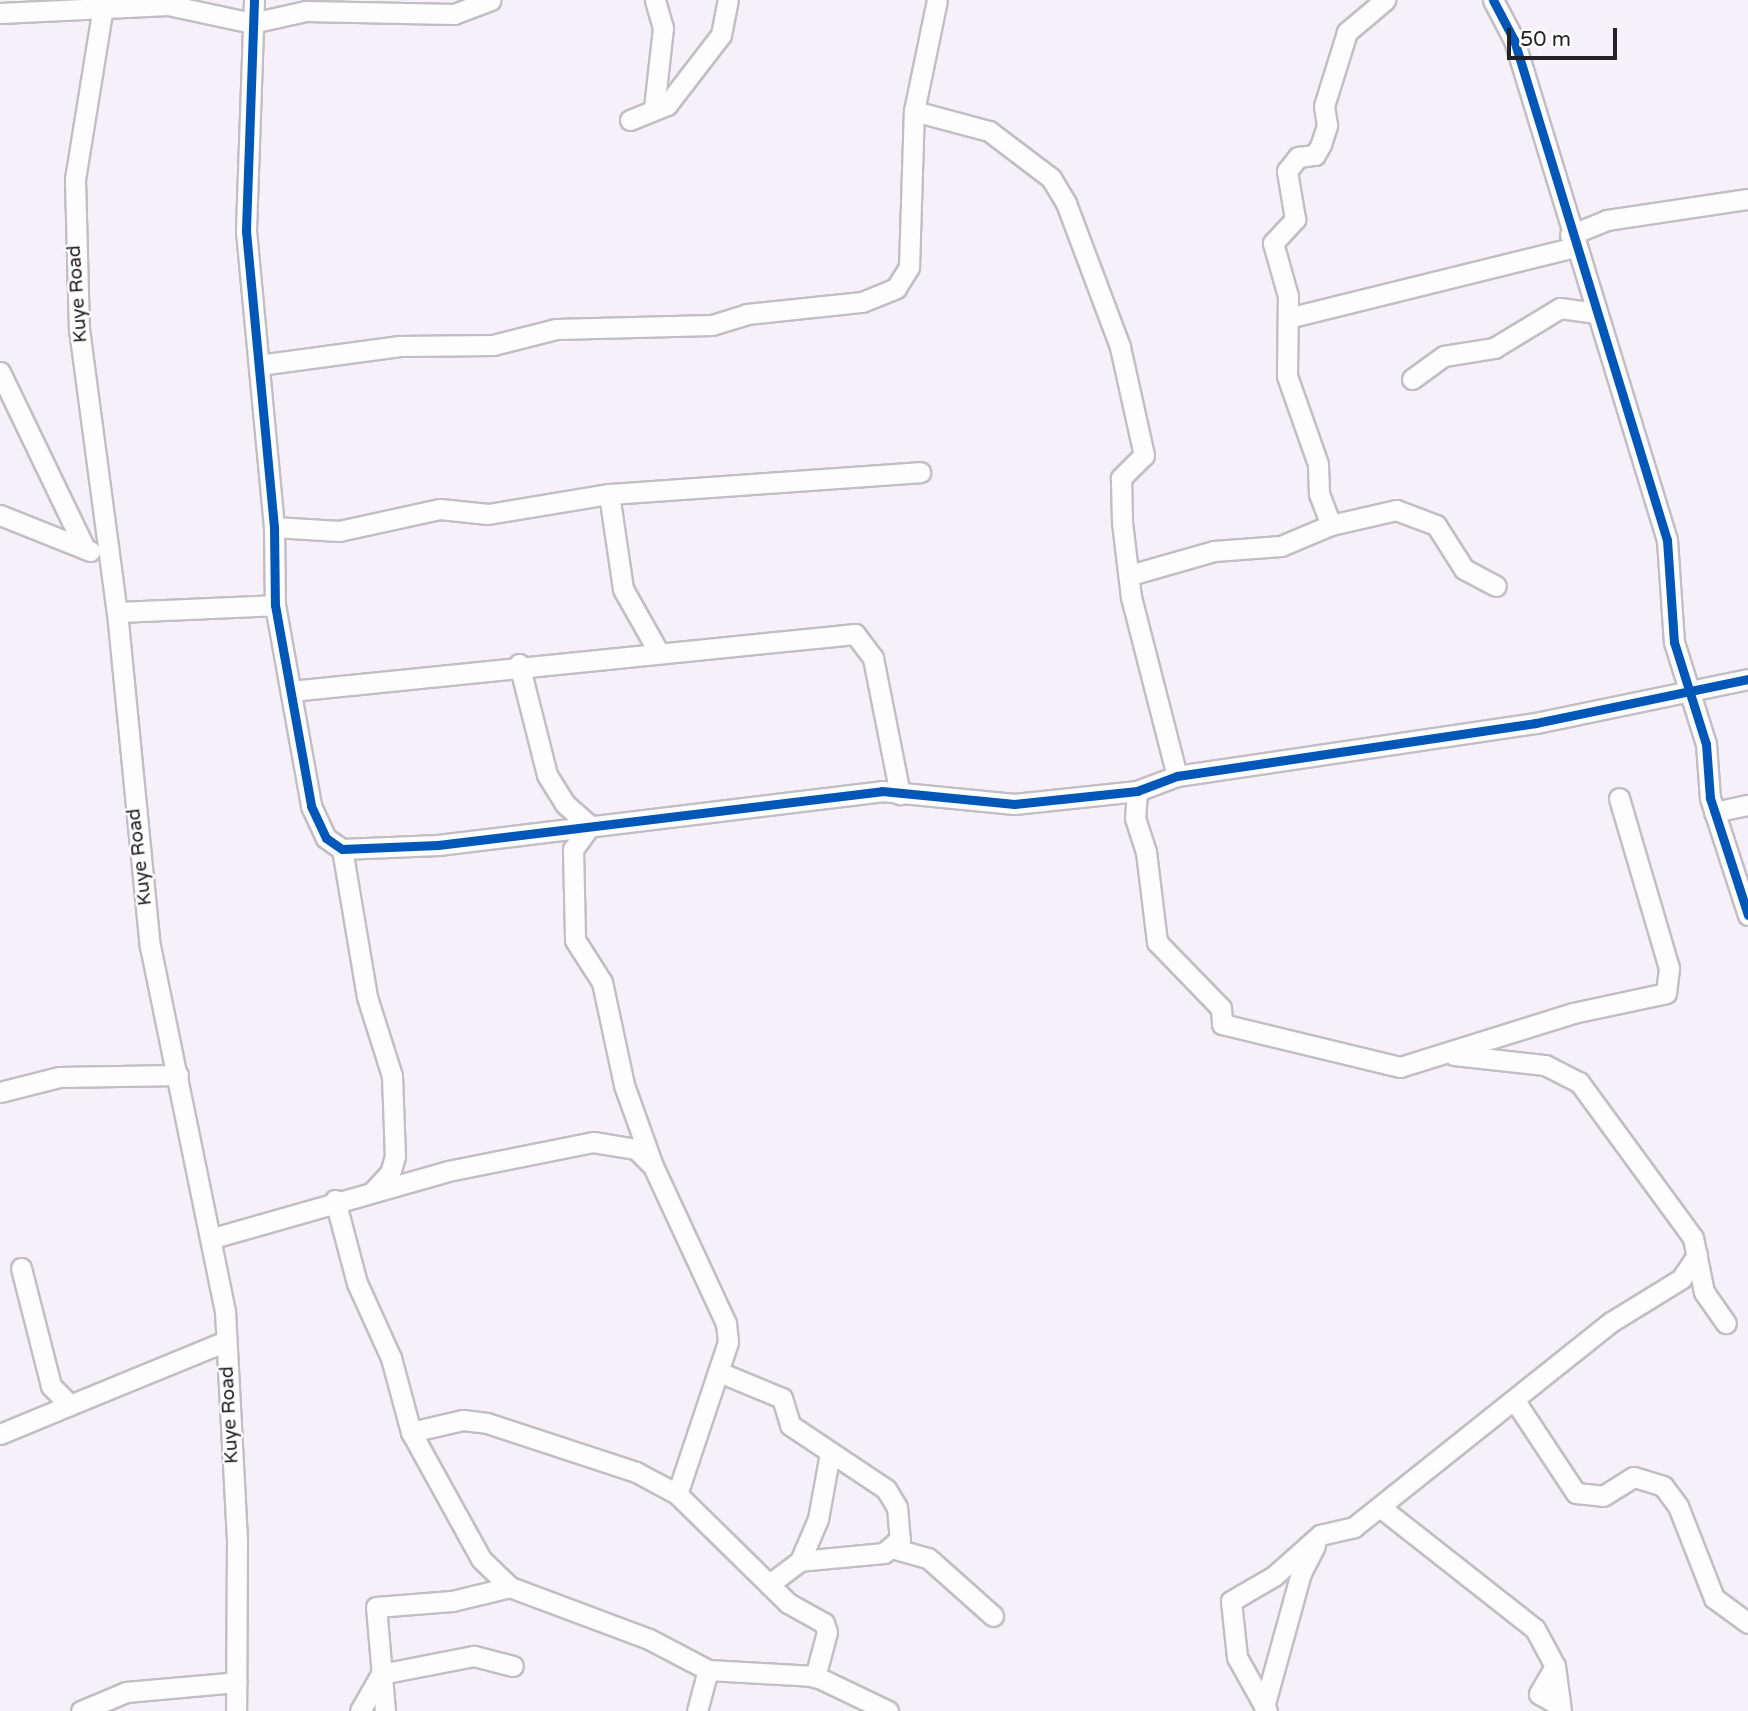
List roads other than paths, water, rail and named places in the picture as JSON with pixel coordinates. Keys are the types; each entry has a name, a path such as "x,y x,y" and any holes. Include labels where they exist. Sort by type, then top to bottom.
{"street":[{"path":"254,0 246,231 274,527 275,605 311,806 326,838 342,849 900,794 1014,804 1137,792 1177,776 1693,694 1748,679"},
{"path":"0,13 103,4 125,12 167,5 252,23 311,6 437,15 490,0"},
{"path":"654,108 663,28 655,0"},
{"path":"630,120 654,108 667,105 721,35 728,0"},
{"path":"258,365 400,345 493,345 556,329 712,325 747,314 862,302 896,288 909,267 914,111 937,0"},
{"path":"1331,525 1319,495 1318,464 1287,376 1288,318 1284,271 1273,243 1294,219 1287,171 1298,157 1315,155 1321,144 1327,125 1324,106 1348,32 1385,0"},
{"path":"1493,0 1514,40 1572,241 1667,540 1674,642 1693,694 1714,812 1748,915"},
{"name":"Kuye Road","path":"103,4 75,178 74,254 105,556 117,612 150,946 213,1238 226,1341 236,1711"},
{"path":"914,111 989,131 1051,178 1066,203 1120,347 1143,455 1121,478 1130,575 1177,776"},
{"path":"1288,318 1572,241 1607,220 1748,199"},
{"path":"1412,379 1444,356 1494,348 1560,308 1597,313"},
{"path":"0,372 85,549"},
{"path":"274,527 339,531 440,509 517,512 608,494 920,472"},
{"path":"608,494 623,589 658,651"},
{"path":"1130,575 1214,551 1301,541 1331,525 1384,510 1421,516 1444,534 1464,569 1496,586"},
{"path":"0,515 105,556"},
{"path":"117,612 275,605"},
{"path":"291,691 519,664 855,634 873,658 900,794"},
{"path":"519,664 547,775 565,804 590,826"},
{"path":"1137,792 1135,818 1146,852 1157,942 1221,1009 1222,1024 1400,1067 1453,1055 1573,1013 1666,992 1669,968 1619,797"},
{"path":"1714,812 1748,806"},
{"path":"590,826 573,849 575,940 602,982 624,1085 653,1166 726,1323 719,1372 677,1494"},
{"path":"342,849 367,997 392,1076 395,1156 390,1173 371,1193"},
{"path":"1453,1055 1545,1065 1579,1082 1692,1238 1704,1292 1726,1323"},
{"path":"2,1089 59,1077 178,1075"},
{"path":"213,1238 335,1200 593,1142 636,1149 653,1166"},
{"path":"335,1200 357,1283 391,1358 411,1432 481,1559 510,1587 649,1639 708,1670 815,1677 888,1711"},
{"path":"1266,1709 1237,1657 1231,1601 1274,1576 1320,1535 1354,1527 1611,1322 1681,1279 1697,1255"},
{"path":"21,1268 51,1386 70,1405"},
{"path":"0,1434 226,1341"},
{"path":"719,1372 782,1398 790,1425 887,1489 901,1527 892,1548"},
{"path":"1515,1401 1576,1493 1603,1496 1634,1477 1663,1486 1678,1506 1714,1598 1748,1623"},
{"path":"411,1432 463,1420 487,1423 636,1472 677,1494 769,1584 824,1623 827,1632 815,1677"},
{"path":"800,1561 818,1519 830,1453"},
{"path":"1380,1507 1523,1616 1555,1666 1555,1705 1531,1711"},
{"path":"1266,1709 1301,1573 1320,1535"},
{"path":"769,1584 800,1561 892,1548 928,1558 993,1616"},
{"path":"385,1711 376,1607 452,1601 510,1587"},
{"path":"360,1711 381,1674 474,1656 513,1666"},
{"path":"697,1711 708,1670"},
{"path":"81,1711 126,1692 237,1682"}]}
